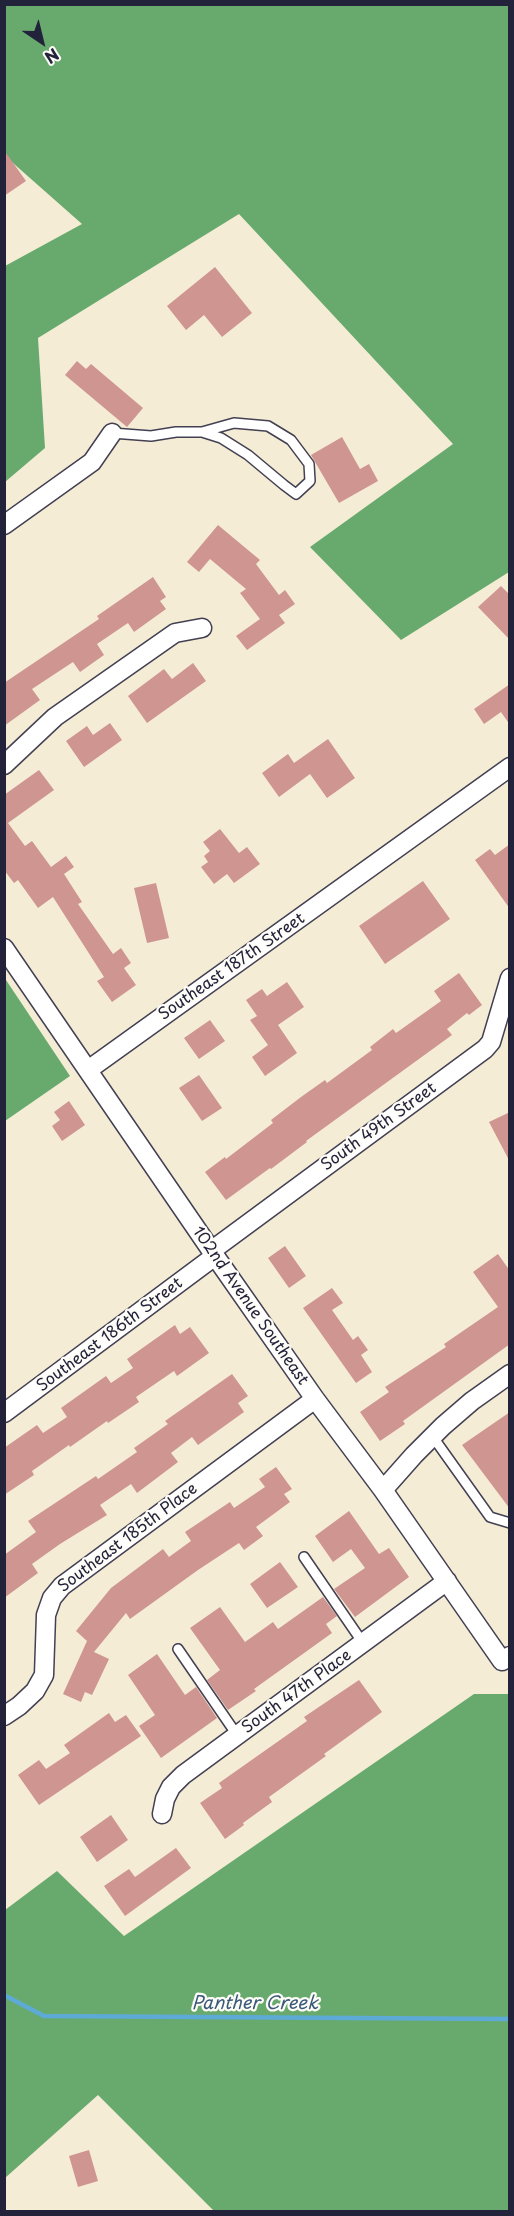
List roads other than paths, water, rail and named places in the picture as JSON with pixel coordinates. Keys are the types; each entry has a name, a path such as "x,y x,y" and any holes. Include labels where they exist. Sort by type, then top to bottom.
{"street":[{"path":"4,525 92,462 112,433"},
{"path":"4,765 55,717 175,633 202,628"},
{"name":"Southeast 187th Street","path":"88,1070 510,767"},
{"name":"102nd Avenue Southeast","path":"4,948 315,1399 506,1658"},
{"name":"South 49th Street","path":"213,1254 485,1048 491,1042 510,978"},
{"name":"Southeast 186th Street","path":"4,1413 213,1254"},
{"path":"383,1490 433,1437 472,1401 510,1374"},
{"name":"Southeast 185th Place","path":"4,1716 19,1706 34,1691 44,1675 46,1615 52,1598 62,1586 315,1399"},
{"name":"South 47th Place","path":"162,1814 165,1799 171,1787 183,1775 447,1581"}],"lane":[{"path":"112,433 151,436 176,432 202,432 234,423 268,426 291,440 309,464 310,481 296,494 248,455 221,438 202,432"},
{"path":"433,1437 490,1517 510,1523"},
{"path":"304,1557 363,1643"},
{"path":"178,1649 237,1736"}],"waterway":[{"name":"Panther Creek","path":"4,1995 44,2016 510,2019"}]}
